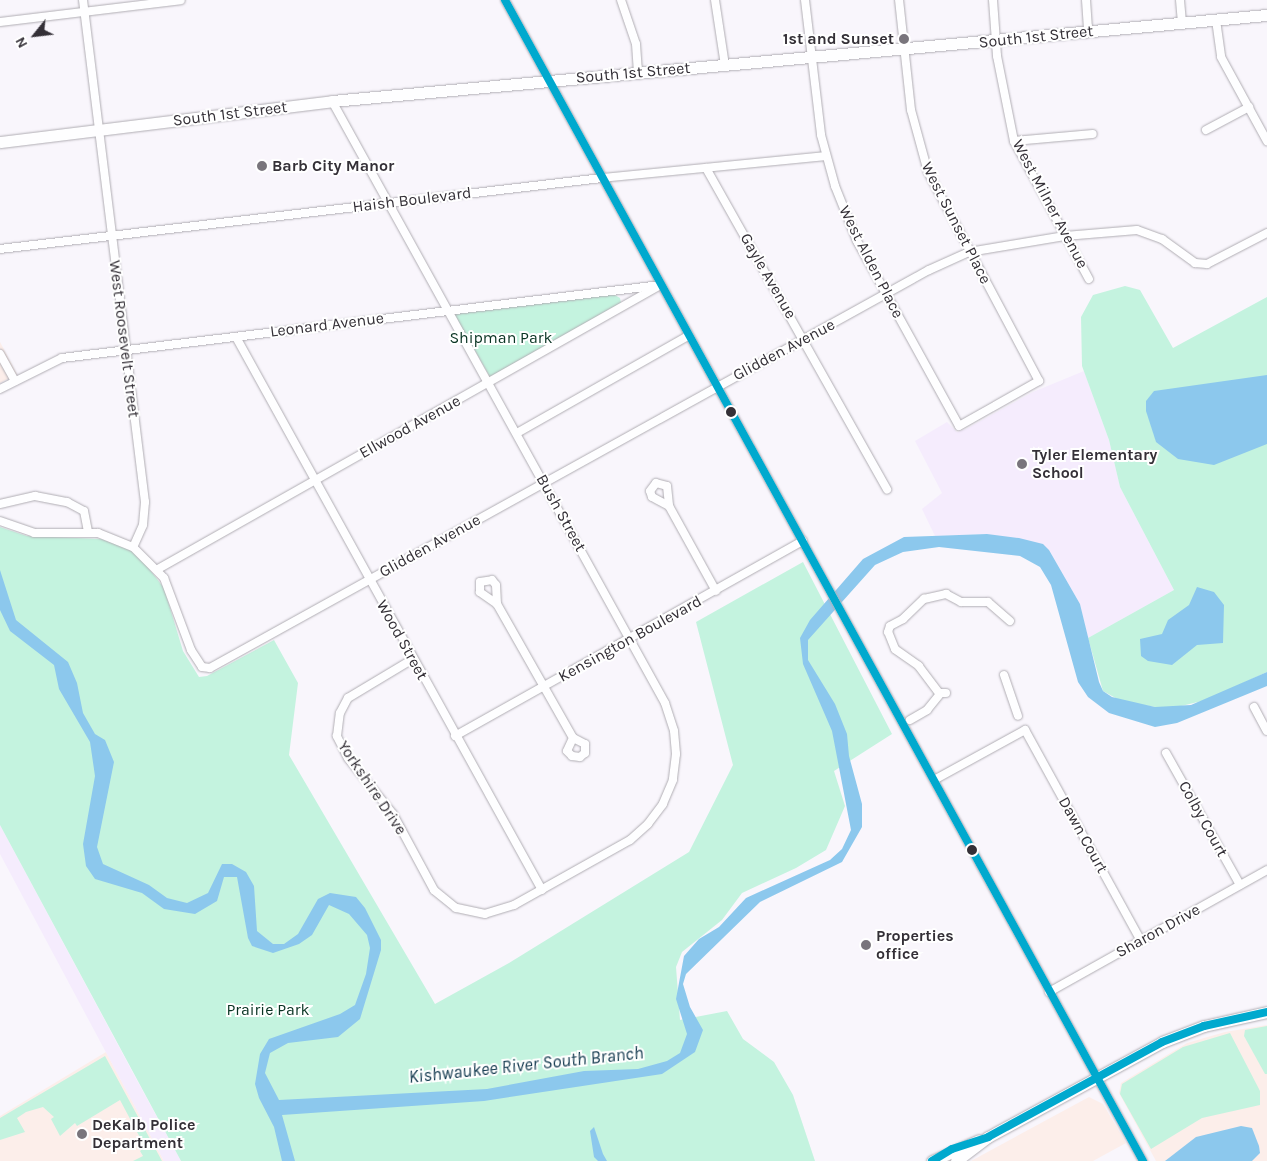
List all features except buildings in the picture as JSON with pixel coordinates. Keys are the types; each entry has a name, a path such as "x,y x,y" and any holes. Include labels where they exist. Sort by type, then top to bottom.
{"street":[{"name":"West Roosevelt Street","path":"83,0 110,236 145,508 142,525 133,547"},
{"path":"0,22 181,0"},
{"path":"504,0 1143,1161"},
{"path":"621,0 636,44 638,73"},
{"path":"715,0 725,65"},
{"name":"West Alden Place","path":"805,0 825,156 852,229 958,426"},
{"name":"West Sunset Place","path":"900,0 911,110 922,154 936,191 1039,381 958,426"},
{"name":"West Milner Avenue","path":"993,0 1004,102 1014,141 1089,279"},
{"path":"1086,0 1088,32"},
{"path":"1180,0 1182,23"},
{"name":"South 1st Street","path":"0,142 332,101 1267,15"},
{"path":"1216,20 1221,57 1267,141"},
{"name":"Bush Street","path":"332,101 666,703 673,724 676,754 671,785 656,814 638,834 542,890"},
{"path":"1206,130 1248,107"},
{"path":"1014,141 1093,134"},
{"name":"Haish Boulevard","path":"0,250 602,178 825,156"},
{"name":"Gayle Avenue","path":"706,168 887,490"},
{"name":"Glidden Avenue","path":"158,568 172,594 178,619 197,660 207,669 716,387 886,294 969,252 1066,236 1129,230 1146,231 1198,264 1217,260 1264,235"},
{"name":"Leonard Avenue","path":"0,389 62,358 661,285"},
{"name":"Ellwood Avenue","path":"158,568 661,285"},
{"name":"Wood Street","path":"236,336 455,736 542,890"},
{"path":"517,433 688,336"},
{"path":"0,354 15,381"},
{"path":"0,504 35,496 67,502 84,511 88,532"},
{"path":"669,506 716,591"},
{"path":"0,521 34,532 88,532 106,535 133,547 158,568"},
{"name":"Kensington Boulevard","path":"455,736 803,541"},
{"path":"910,720 927,710 943,693 919,666 894,649 888,632 890,626 903,620 924,599 946,594 961,602 988,602 1010,621"},
{"path":"497,604 572,738"},
{"name":"Yorkshire Drive","path":"413,658 348,698 338,721 337,736 342,749 388,807 434,890 452,905 469,913 488,914 506,909 542,890"},
{"path":"1004,675 1018,716"},
{"path":"1254,707 1267,731"},
{"name":"Dawn Court","path":"934,780 1025,730 1141,941"},
{"name":"Colby Court","path":"1166,753 1240,885"},
{"name":"Sharon Drive","path":"1049,992 1267,870"},
{"path":"956,1161 988,1137 1096,1077 1182,1034 1267,1012"},
{"path":"932,1161 952,1149 988,1137"}],"shaded area":[{"path":"0,342 17,374 0,383"},
{"path":"1084,371 1109,440 1120,487 1174,590 1088,638 1080,604 1049,550 987,534 935,536 922,509 942,493 915,441 947,422 957,432 966,429 1033,392"},
{"path":"0,825 181,1161 164,1161 0,854"},
{"path":"1267,1025 1267,1161 1156,1161 1119,1093 1121,1083 1187,1043 1225,1032"},
{"path":"106,1052 164,1161 0,1161 0,1116"},
{"path":"1089,1097 1103,1104 1126,1143 1093,1161 971,1161"}],"green space":[{"path":"1125,286 1140,290 1173,348 1267,297 1267,672 1206,700 1177,707 1155,707 1121,701 1103,691 1088,638 1174,590 1120,487 1109,440 1082,366 1081,317 1093,295"},
{"name":"Shipman Park","path":"613,294 620,298 621,303 490,377 454,314"},
{"name":"Prairie Park","path":"0,527 27,536 101,539 126,547 140,557 164,588 183,651 199,677 207,676 274,640 298,683 289,755 435,1004 509,963 689,852 733,765 696,622 803,562 892,734 834,771 845,806 826,850 796,868 742,893 722,920 682,952 676,967 680,1020 727,1011 743,1039 774,1062 793,1095 815,1161 181,1161 0,825"},
{"path":"1267,1026 1267,1074 1265,1074 1244,1036 1245,1030"},
{"path":"1230,1033 1260,1091 1260,1105 1202,1118 1151,1149 1120,1094 1122,1084 1183,1047"},
{"path":"105,1056 162,1161 133,1161 143,1156 140,1151 145,1147 120,1100 77,1126 75,1123 60,1136 51,1119 54,1117 43,1107 26,1112 17,1118 25,1132 0,1140 0,1118"}],"water":[{"path":"1267,375 1267,444 1214,465 1178,459 1156,442 1146,411 1146,401 1154,391"},
{"path":"987,534 1019,538 1043,544 1049,550 1080,604 1099,682 1103,691 1112,697 1155,707 1191,705 1267,672 1267,686 1177,723 1155,727 1109,713 1088,697 1078,682 1051,585 1040,567 1020,556 939,547 903,552 875,565 808,640 808,660 835,704 847,734 849,756 862,804 862,827 842,862 760,902 686,974 683,984 690,1007 703,1030 695,1052 662,1074 484,1101 282,1115 295,1161 282,1161 274,1127 259,1098 255,1084 260,1054 269,1039 340,1014 355,1005 366,974 370,948 367,935 349,914 329,905 312,935 299,944 273,953 252,946 248,938 237,877 224,877 217,901 195,914 164,909 142,893 95,879 86,866 83,844 95,776 90,742 59,689 54,665 10,631 0,610 0,570 16,620 68,662 77,683 83,713 95,734 105,740 114,762 97,847 103,864 149,885 167,898 187,903 208,893 222,864 232,864 246,872 254,886 257,931 273,944 284,944 298,934 318,899 330,893 356,897 365,908 381,940 381,950 360,1019 338,1037 288,1043 270,1053 265,1073 279,1100 487,1089 584,1071 638,1069 667,1061 680,1053 687,1034 676,999 684,956 699,939 719,927 746,898 830,860 842,849 851,830 832,731 803,664 800,638 810,620 863,559 904,537"},
{"path":"1197,587 1214,592 1224,605 1223,643 1197,645 1172,665 1148,661 1141,656 1140,639 1162,634 1168,620 1189,605"},
{"path":"1241,1126 1252,1128 1259,1146 1260,1153 1252,1161 1165,1161 1196,1137"},
{"path":"594,1127 607,1161 598,1161 594,1157 590,1131"}],"transit line":[{"path":"505,0 1143,1161"},
{"path":"932,1161 952,1149 988,1137 1162,1042 1204,1026 1267,1012"}],"place":[{"name":"1st and Sunset","path":"904,39"},
{"name":"Barb City Manor","path":"262,166"},
{"name":"Tyler Elementary School","path":"1022,464"},
{"name":"Properties office","path":"866,945"},
{"name":"DeKalb Police Department","path":"82,1134"}],"water label":[{"name":"Kishwaukee River South Branch","path":"526,1065"}]}
